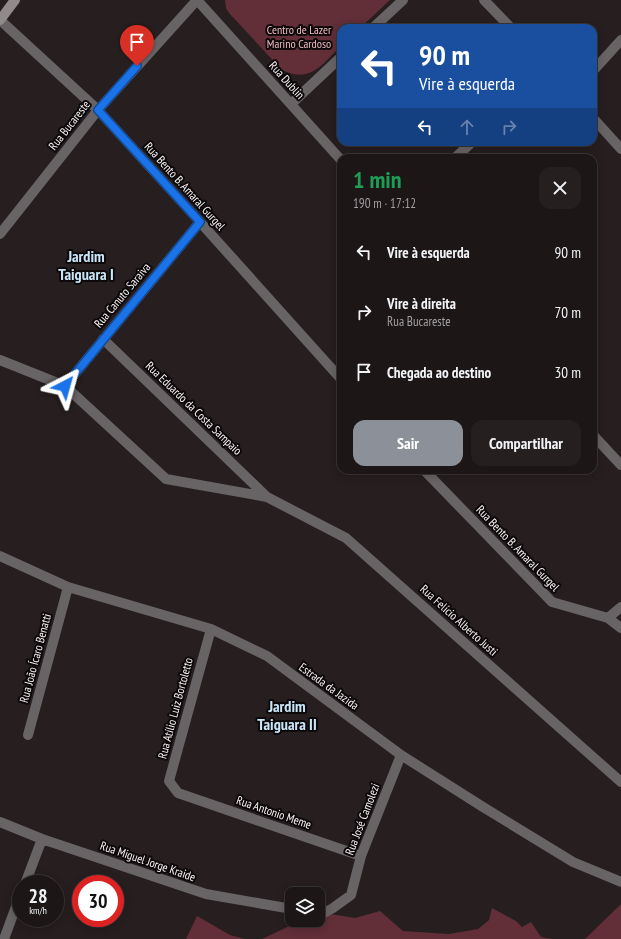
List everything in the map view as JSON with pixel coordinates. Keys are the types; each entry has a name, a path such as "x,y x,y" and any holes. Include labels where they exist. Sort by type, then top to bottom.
{"street":[{"path":"0,20 15,0"},
{"name":"Rua Dublin","path":"197,0 337,156"},
{"name":"Rua Bucareste","path":"0,234 98,110 197,0"},
{"path":"377,24 403,0"},
{"path":"484,0 507,24"},
{"name":"Rua Bento B. Amaral Gurgel","path":"0,20 98,110 337,375"},
{"path":"597,67 621,40"},
{"path":"291,104 337,61"},
{"path":"597,122 621,149"},
{"path":"459,154 468,146"},
{"name":"Rua Canuto Saraiva","path":"65,386 200,222"},
{"name":"Rua Eduardo da Costa Sampaio","path":"103,339 267,497"},
{"path":"0,360 65,386 166,478 267,497"},
{"path":"597,439 621,465"},
{"name":"Rua Bento B. Amaral Gurgel","path":"428,474 552,602 608,618"},
{"name":"Rua Felício Alberto Justi","path":"267,497 346,538 621,782"},
{"name":"Estrada da Jazida","path":"0,556 68,587 211,629 267,656 401,755 573,862 621,882"},
{"name":"Rua João Ícaro Benatti","path":"28,735 68,587"},
{"path":"621,607 608,618 621,628"},
{"name":"Rua Atílio Luiz Bortoletto","path":"178,793 169,781 211,629"},
{"name":"Rua José Camolezi","path":"325,912 351,895 361,856 401,755"},
{"name":"Rua Antonio Meme","path":"178,793 361,856"},
{"name":"Rua Miguel Jorge Kraide","path":"0,822 42,839 206,894 285,908"},
{"path":"28,875 42,839"},
{"path":"4,939 12,917"}],"green space":[{"name":"Centro de Lazer Marino Cardoso","path":"225,0 390,0 364,24 337,24 337,50 315,70 301,75 292,74 282,70 226,8"},
{"path":"621,904 621,939 585,939"},
{"path":"492,908 516,921 522,927 531,922 541,937 552,939 262,939 287,927 325,927 325,913 355,918 380,911 403,931 449,934 478,929 489,920"},
{"path":"197,916 230,935 245,939 186,939"}],"district":[{"name":"Jardim Taiguara I","path":"86,265"},
{"name":"Jardim Taiguara II","path":"287,715"}],"route":[{"path":"65,386 200,222 98,110 137,66"}]}
